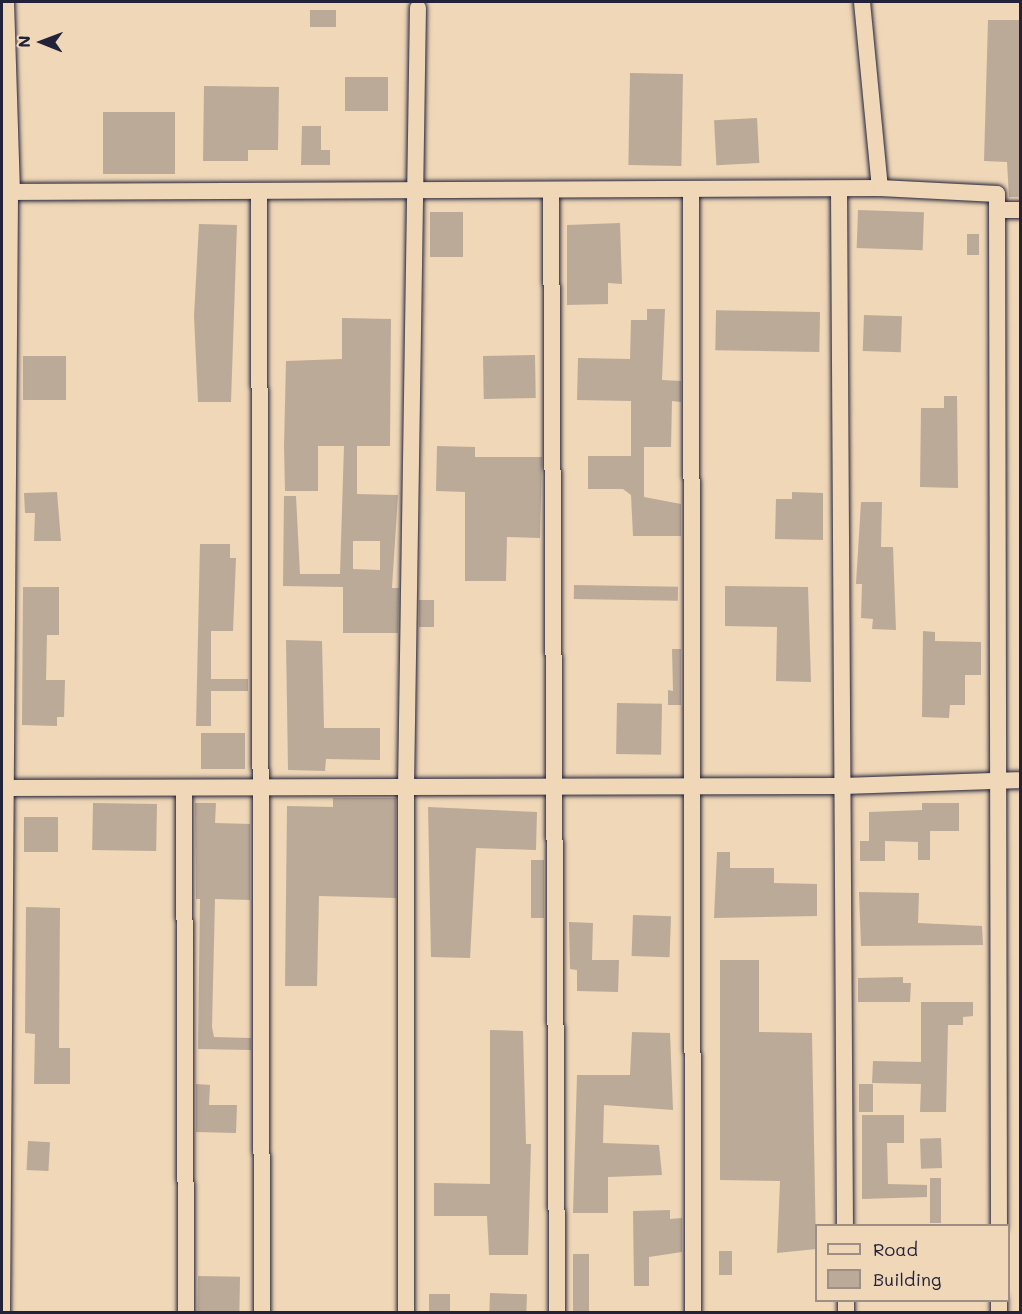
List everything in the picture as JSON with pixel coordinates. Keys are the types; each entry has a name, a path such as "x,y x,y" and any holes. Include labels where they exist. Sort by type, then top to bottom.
{"street":[{"path":"2,1312 6,192 4,2"},
{"path":"862,2 880,188"},
{"path":"406,1312 406,787 418,8"},
{"path":"6,192 259,193 880,188 988,190 997,194 1000,210 996,780 999,1224"},
{"path":"839,189 845,1224"},
{"path":"691,190 696,787 693,1312"},
{"path":"551,191 557,1312"},
{"path":"259,193 262,1312"},
{"path":"1000,210 1020,210"},
{"path":"3,788 843,786 1020,780"},
{"path":"184,788 186,1312"}],"building":[{"path":"310,10 336,10 336,27 310,27"},
{"path":"988,20 1020,20 1020,197 1009,197 1007,162 984,161"},
{"path":"630,73 683,74 681,166 628,165"},
{"path":"345,77 388,77 388,111 345,111"},
{"path":"204,86 279,87 278,150 248,150 248,161 203,161"},
{"path":"103,112 175,112 175,174 103,174"},
{"path":"757,118 759,163 716,165 714,120"},
{"path":"302,126 321,126 321,150 330,150 330,165 301,165"},
{"path":"858,210 924,212 923,250 857,248"},
{"path":"430,212 463,212 463,257 430,257"},
{"path":"620,223 622,284 608,283 608,304 567,305 567,225"},
{"path":"199,224 237,225 231,402 198,402 194,316"},
{"path":"967,234 979,234 979,255 967,255"},
{"path":"647,309 665,309 662,380 681,381 681,402 672,401 671,447 644,447 644,497 681,504 681,536 633,536 631,495 623,489 588,489 588,456 631,456 631,401 577,400 578,358 630,359 631,320 647,320"},
{"path":"716,310 820,312 819,352 715,350"},
{"path":"864,315 902,316 901,352 863,351"},
{"path":"342,318 391,319 390,446 357,446 357,494 398,495 392,588 399,588 398,633 343,633 343,587 283,586 284,496 296,496 300,574 340,574 344,446 318,446 318,491 285,491 286,361 342,359","holes":["353,541 380,541 380,570 353,569"]},
{"path":"535,355 536,398 484,399 483,356"},
{"path":"23,356 66,356 66,400 23,400"},
{"path":"944,396 957,396 958,488 920,487 921,408 944,408"},
{"path":"437,446 475,447 475,457 542,457 540,538 507,537 506,581 465,581 465,492 436,491"},
{"path":"57,492 61,541 34,541 35,513 25,513 24,493"},
{"path":"792,492 823,493 823,540 775,539 776,499 792,499"},
{"path":"861,502 882,502 881,547 893,547 896,630 872,629 873,619 861,618 862,584 856,584"},
{"path":"200,544 230,544 230,558 236,558 233,631 211,631 211,679 248,679 248,691 211,691 211,726 196,726"},
{"path":"574,585 678,587 678,601 574,599"},
{"path":"725,586 808,587 811,682 776,681 777,627 725,626"},
{"path":"23,587 59,587 59,635 47,635 46,680 65,680 64,717 57,717 57,726 22,725"},
{"path":"419,600 434,600 434,627 419,627"},
{"path":"923,631 935,632 935,641 981,642 981,675 965,675 965,705 950,705 949,718 922,717"},
{"path":"286,640 322,641 324,728 380,728 380,760 326,759 325,771 288,770"},
{"path":"672,649 681,649 681,705 668,705 668,690 673,691"},
{"path":"617,703 662,704 661,755 616,754"},
{"path":"201,733 245,733 245,769 201,769"},
{"path":"333,798 396,798 396,898 319,896 317,986 285,986 287,806 333,807"},
{"path":"93,803 157,804 156,851 92,850"},
{"path":"195,803 216,803 215,823 250,824 250,900 215,899 212,1027 214,1037 251,1038 251,1050 198,1049 200,899 196,899"},
{"path":"922,803 959,803 959,831 930,831 930,860 918,860 918,842 885,841 885,861 860,861 860,841 869,841 869,812 922,810"},
{"path":"428,807 537,812 536,850 476,848 470,958 431,957"},
{"path":"24,817 58,817 58,852 24,852"},
{"path":"717,852 730,852 730,868 774,868 774,883 817,884 817,916 714,918"},
{"path":"531,860 544,860 544,918 531,918"},
{"path":"859,892 919,893 918,923 982,926 983,945 861,946"},
{"path":"26,907 60,908 59,1048 70,1048 70,1084 34,1084 35,1034 25,1033"},
{"path":"633,915 671,916 670,957 632,956"},
{"path":"569,922 593,923 592,960 619,960 618,992 577,991 577,970 570,969"},
{"path":"720,960 759,960 759,1032 812,1033 815,1249 777,1253 780,1181 720,1180"},
{"path":"903,977 903,983 911,983 910,1002 858,1002 858,978"},
{"path":"921,1002 973,1002 973,1016 963,1017 963,1025 948,1025 946,1112 920,1112 921,1084 872,1083 873,1061 921,1062"},
{"path":"490,1030 523,1031 526,1144 531,1144 528,1255 489,1255 487,1216 434,1216 434,1183 490,1184"},
{"path":"632,1032 670,1033 673,1110 604,1105 603,1143 659,1145 662,1175 608,1177 608,1213 573,1213 577,1075 630,1075"},
{"path":"196,1084 210,1085 209,1105 237,1105 236,1133 196,1132"},
{"path":"859,1084 873,1084 873,1112 859,1112"},
{"path":"862,1115 904,1115 904,1143 887,1143 888,1184 927,1185 927,1197 862,1199"},
{"path":"941,1138 942,1168 921,1169 920,1139"},
{"path":"28,1141 50,1142 48,1171 26,1170"},
{"path":"930,1178 941,1178 941,1223 930,1223"},
{"path":"670,1210 670,1219 682,1218 682,1252 649,1257 649,1286 634,1286 633,1211"},
{"path":"719,1251 732,1251 732,1275 719,1275"},
{"path":"573,1254 589,1254 589,1312 573,1312"},
{"path":"198,1276 240,1277 239,1312 197,1312"},
{"path":"490,1293 527,1294 526,1312 489,1312"},
{"path":"429,1294 450,1294 450,1312 429,1312"}]}
